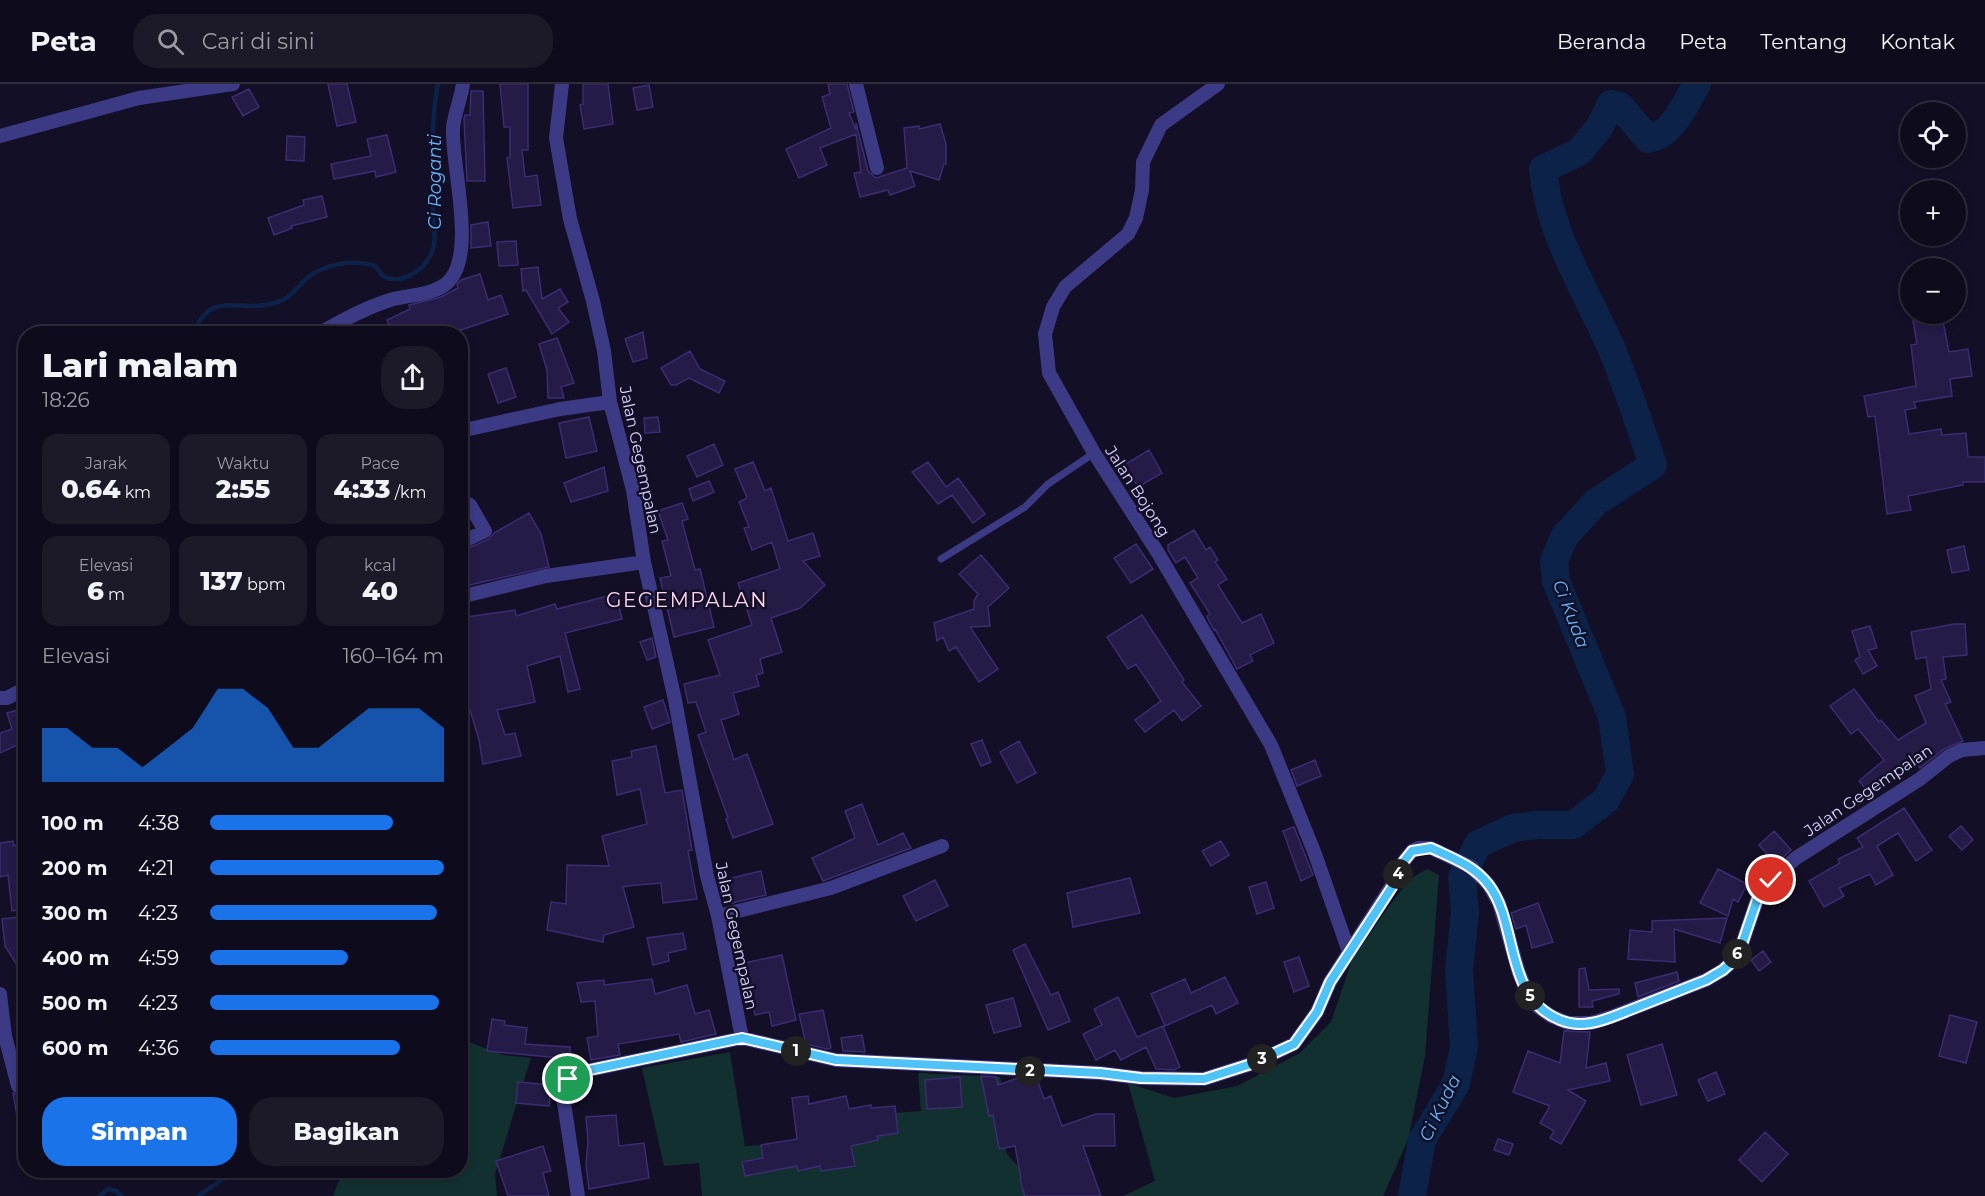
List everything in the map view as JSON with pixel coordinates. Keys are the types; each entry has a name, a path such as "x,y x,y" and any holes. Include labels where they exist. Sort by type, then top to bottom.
{"street":[{"path":"0,136 139,98 233,84"},
{"path":"332,326 358,311 392,299 441,288 450,281 456,271 462,239 453,127 463,84"},
{"name":"Jalan Gegempalan","path":"562,84 556,138 570,219 604,351 610,402 633,490 644,562 675,700 707,876 718,916 742,1038"},
{"path":"856,84 878,168"},
{"name":"Jalan Bojong","path":"1218,84 1161,125 1143,162 1142,190 1136,218 1128,234 1065,286 1053,307 1045,334 1049,373 1094,453 1158,553 1271,745 1315,854 1349,952"},
{"path":"468,429 560,409 610,402"},
{"path":"468,504 485,531 468,539"},
{"path":"468,595 546,576 644,562"},
{"path":"0,698 7,698 18,692"},
{"name":"Jalan Gegempalan","path":"1349,952 1412,851 1431,848 1471,867 1489,885 1499,903 1519,973 1527,992 1538,1007 1551,1017 1568,1023 1591,1023 1706,980 1723,970 1734,960 1741,947 1757,900 1771,880 1796,858 1920,779 1948,756 1962,750 1985,748"},
{"path":"718,916 831,888 942,846"},
{"path":"578,1196 563,1096 564,1085 568,1079 585,1071 742,1038 836,1060 1100,1073 1141,1078 1204,1079 1251,1064 1294,1044 1317,1012 1330,982 1349,952"},
{"path":"0,994 5,1036 18,1086"}],"lane":[{"path":"941,559 1025,507 1048,484 1094,453"}],"green space":[{"path":"1427,869 1439,875 1425,1056 1408,1140 1383,1196 1123,1196 1155,1181 1128,1083 1174,1098 1237,1086 1300,1053 1331,1022 1352,960 1387,909 1410,879"},
{"path":"468,1042 503,1055 531,1058 495,1174 497,1196 333,1196 340,1178 468,1178"},
{"path":"730,1052 745,1146 816,1142 869,1115 921,1111 918,1073 1000,1077 1011,1123 1001,1126 1007,1154 1045,1196 702,1196 699,1163 664,1166 642,1068"}],"building":[{"path":"328,84 347,84 356,122 337,126"},
{"path":"500,84 528,84 528,150 522,150 525,177 537,175 541,205 513,208 507,158 510,157 510,127 504,127"},
{"path":"583,84 608,84 613,124 584,129 580,105 583,104"},
{"path":"828,84 847,84 854,112 849,113 856,130 856,123 868,171 876,178 907,168 904,128 919,126 919,129 940,124 946,144 946,164 944,164 939,180 910,171 915,186 890,195 888,190 860,197 854,173 861,172 856,134 820,148 827,165 799,178 786,149 831,128 822,97 830,94"},
{"path":"649,85 653,107 637,110 633,88"},
{"path":"249,89 259,107 243,116 232,97"},
{"path":"471,91 483,91 485,181 467,181 464,118 465,115 470,115"},
{"path":"387,135 396,172 376,177 375,171 334,179 331,164 371,156 367,139"},
{"path":"287,136 305,137 304,161 286,160"},
{"path":"322,196 327,217 291,226 292,228 274,235 268,218 304,205 303,200"},
{"path":"488,222 491,246 471,248 471,225"},
{"path":"516,241 518,265 499,266 497,242"},
{"path":"538,267 542,299 560,289 568,302 558,308 569,322 552,334 526,290 523,291 521,269"},
{"path":"480,274 488,300 501,295 508,314 468,328 390,326 387,320 410,309 409,305 441,297 458,288 457,284 461,280"},
{"path":"1914,324 1944,324 1949,352 1968,349 1972,376 1950,379 1952,396 1914,402 1916,408 1905,410 1909,434 1941,429 1942,435 1966,433 1968,457 1985,457 1985,482 1963,482 1963,485 1908,496 1911,510 1887,514 1875,416 1868,417 1864,396 1916,386 1911,345 1917,344"},
{"path":"643,332 647,358 633,362 625,339"},
{"path":"557,338 574,383 561,387 564,398 548,398 547,370 539,344"},
{"path":"690,351 700,369 725,381 719,393 689,378 676,385 671,385 661,368"},
{"path":"506,368 516,397 498,403 488,374"},
{"path":"589,417 597,451 566,458 559,423"},
{"path":"658,417 660,432 645,433 644,418"},
{"path":"714,444 723,465 697,477 687,456"},
{"path":"1149,450 1162,473 1138,487 1124,465"},
{"path":"753,462 765,491 771,488 788,541 813,533 820,556 803,561 825,585 800,608 771,618 782,652 760,659 763,673 756,675 759,686 733,693 739,714 721,720 734,760 747,754 773,824 733,838 698,735 706,732 696,702 688,703 684,684 720,675 708,640 752,625 738,583 780,569 772,542 752,550 744,528 749,527 739,502 747,498 735,469"},
{"path":"928,462 946,487 958,478 985,514 973,523 952,495 938,504 912,472"},
{"path":"604,467 608,491 571,502 564,483"},
{"path":"709,481 714,492 693,501 689,489"},
{"path":"682,503 688,519 682,521 695,570 700,569 714,627 674,637 660,578 671,576 662,541 668,540 658,511"},
{"path":"529,513 541,534 549,567 469,585 468,548 489,539 494,533"},
{"path":"1194,530 1206,550 1210,547 1218,560 1215,562 1227,579 1218,585 1242,623 1261,614 1274,643 1250,655 1253,661 1237,669 1208,619 1207,616 1210,614 1190,583 1198,578 1185,557 1176,563 1168,550 1168,545"},
{"path":"1136,544 1153,569 1131,583 1114,558"},
{"path":"1964,546 1969,570 1952,573 1947,550"},
{"path":"981,555 1009,588 988,607 990,626 970,627 998,669 979,682 956,647 949,651 943,637 937,641 934,623 974,609 974,601 978,594 959,574"},
{"path":"616,594 622,619 565,633 580,689 568,692 560,656 527,666 535,702 497,710 505,735 515,733 521,756 483,764 479,740 468,704 468,617 515,610 516,616 555,604 557,609"},
{"path":"1142,615 1184,680 1182,682 1201,706 1182,721 1174,710 1145,732 1135,720 1161,701 1136,664 1128,669 1107,637"},
{"path":"1965,624 1967,655 1943,657 1946,679 1941,680 1951,702 1945,704 1963,741 1944,749 1920,768 1912,754 1870,794 1859,781 1884,760 1858,729 1851,734 1830,706 1854,689 1879,722 1881,720 1898,740 1926,723 1915,696 1931,689 1926,657 1916,659 1911,632"},
{"path":"1870,626 1877,648 1868,650 1877,666 1863,674 1855,660 1860,657 1852,631"},
{"path":"652,638 656,657 647,660 640,642"},
{"path":"663,700 670,722 652,729 644,707"},
{"path":"18,710 18,745 0,753 0,733 12,729 7,713"},
{"path":"982,740 991,762 981,766 971,744"},
{"path":"1019,741 1036,773 1017,783 1000,752"},
{"path":"656,746 665,793 682,790 692,850 688,851 697,899 663,903 661,883 627,886 623,887 634,927 604,935 603,942 547,930 551,902 566,904 567,865 609,866 602,836 647,824 640,789 617,795 612,761 632,757 631,751"},
{"path":"1315,760 1321,776 1297,786 1291,770"},
{"path":"862,804 878,845 903,833 911,848 823,881 812,858 855,838 845,811"},
{"path":"1904,808 1932,850 1916,861 1898,833 1877,846 1893,875 1876,885 1870,874 1839,888 1844,896 1824,907 1809,881 1840,863 1838,859 1863,847 1857,838"},
{"path":"1961,826 1973,840 1962,850 1949,836"},
{"path":"1294,827 1313,875 1301,881 1283,831"},
{"path":"1774,831 1791,850 1776,864 1759,845"},
{"path":"13,841 14,846 18,844 18,910 12,911 8,875 0,877 0,843"},
{"path":"1221,841 1229,855 1211,866 1202,851"},
{"path":"1718,869 1747,884 1738,902 1733,899 1728,916 1700,903"},
{"path":"761,871 766,895 732,903 727,879"},
{"path":"1130,878 1140,913 1073,927 1067,893"},
{"path":"935,880 948,906 916,921 903,896"},
{"path":"1266,882 1274,908 1257,914 1249,887"},
{"path":"1538,903 1553,942 1532,948 1526,925 1516,929 1511,913"},
{"path":"18,917 18,966 5,946 2,919"},
{"path":"1727,918 1720,943 1674,929 1675,962 1628,959 1630,930 1652,932 1652,921"},
{"path":"683,933 686,949 668,953 669,961 653,965 647,938"},
{"path":"1025,944 1051,995 1058,992 1070,1021 1048,1030 1013,950"},
{"path":"1763,951 1771,962 1759,971 1751,960"},
{"path":"782,955 796,1020 772,1026 769,1012 755,1015 744,963"},
{"path":"1299,957 1309,986 1294,992 1284,962"},
{"path":"1585,968 1589,990 1619,989 1619,994 1592,1001 1593,1007 1579,1007 1579,969"},
{"path":"1677,972 1679,981 1638,997 1635,983"},
{"path":"1225,977 1238,1003 1216,1014 1212,1005 1165,1026 1151,994 1185,979 1191,993"},
{"path":"652,979 655,994 687,985 695,1014 709,1010 716,1034 681,1042 679,1034 618,1044 620,1055 591,1060 587,1038 598,1036 595,1001 581,1002 577,983 604,980 604,985"},
{"path":"1118,997 1137,1037 1163,1026 1180,1067 1174,1070 1156,1069 1146,1047 1121,1060 1115,1050 1096,1060 1083,1034 1102,1025 1094,1009"},
{"path":"1013,998 1021,1026 994,1033 986,1005"},
{"path":"823,1010 831,1048 827,1049 806,1044 799,1014"},
{"path":"1950,1015 1977,1022 1966,1063 1939,1056"},
{"path":"492,1019 505,1021 504,1025 527,1028 525,1044 570,1047 570,1059 487,1051"},
{"path":"1564,1031 1590,1032 1586,1068 1606,1063 1610,1081 1568,1090 1586,1101 1561,1144 1550,1138 1554,1131 1540,1123 1550,1106 1513,1092 1528,1051 1560,1063"},
{"path":"862,1035 865,1052 843,1051 841,1038"},
{"path":"1662,1044 1677,1095 1641,1105 1627,1055"},
{"path":"1716,1072 1725,1094 1708,1101 1698,1080"},
{"path":"981,1076 996,1077 998,1085 1018,1078 1037,1079 1044,1099 1051,1096 1062,1126 1096,1114 1114,1114 1115,1146 1083,1146 1101,1196 1025,1196 1015,1146 999,1149 993,1115 989,1116"},
{"path":"960,1077 962,1107 927,1109 925,1080"},
{"path":"518,1082 551,1085 549,1106 516,1103"},
{"path":"13,1093 18,1094 18,1122"},
{"path":"808,1096 809,1104 846,1096 849,1109 871,1105 871,1108 895,1106 898,1133 877,1136 878,1140 851,1146 855,1166 821,1171 820,1166 798,1171 797,1166 745,1176 742,1162 763,1158 761,1145 797,1139 792,1098"},
{"path":"616,1115 619,1146 644,1143 649,1178 589,1189 586,1165 588,1141 586,1117"},
{"path":"1765,1132 1788,1154 1762,1182 1739,1160"},
{"path":"1498,1139 1513,1144 1509,1155 1494,1150"},
{"path":"543,1146 551,1171 543,1173 549,1196 508,1196 496,1161"}],"waterway":[{"name":"Ci Roganti","path":"198,326 209,311 217,307 262,306 280,301 290,295 311,275 330,266 348,263 369,264 376,267 385,277 398,279 411,275 427,261 434,240 433,148 438,84"},
{"name":"Ci Kuda","path":"1412,1196 1422,1140 1456,1084 1464,1047 1459,970 1465,912 1462,877 1478,844 1513,828 1573,825 1606,800 1620,774 1612,717 1556,581 1554,561 1564,537 1596,502 1653,465 1613,352 1561,240 1553,217 1543,169 1579,152 1599,128 1611,104 1620,106 1648,139 1665,132 1677,118 1697,84"},
{"name":"Ci Roganti","path":"198,1196 224,1178"},
{"name":"Ci Roganti","path":"99,1196 108,1189 122,1196"}],"district":[{"name":"GEGEMPALAN","path":"687,600"}],"route":[{"path":"568,1079 585,1071 742,1038 836,1060 1100,1073 1141,1078 1204,1079 1251,1064 1294,1044 1317,1012 1330,982 1392,887 1404,861 1412,851 1426,847 1471,867 1489,885 1499,903 1519,973 1527,992 1538,1007 1551,1017 1568,1023 1591,1023 1706,980 1723,970 1734,960 1741,947 1757,900 1771,880"}]}
